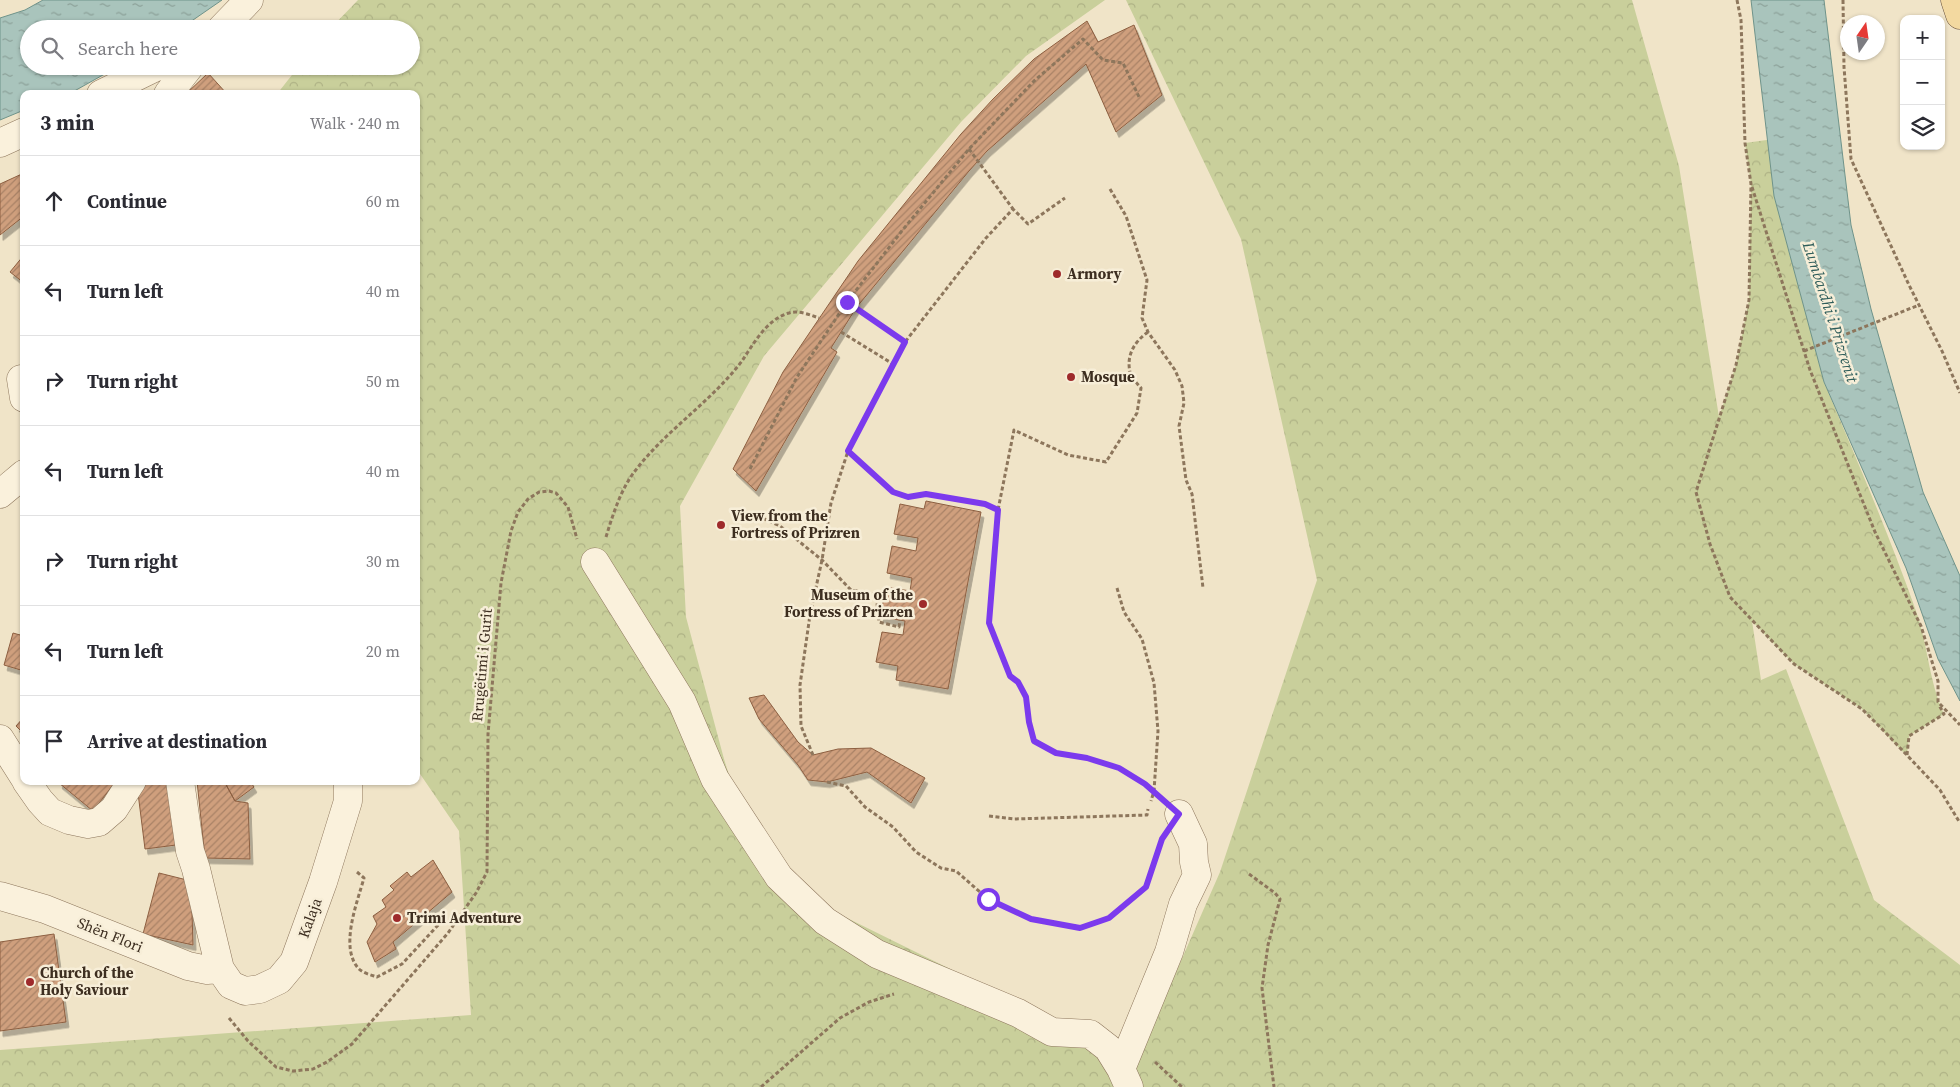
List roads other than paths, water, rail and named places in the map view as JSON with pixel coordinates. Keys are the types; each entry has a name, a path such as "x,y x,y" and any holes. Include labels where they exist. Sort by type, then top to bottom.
{"main road":[{"path":"1955,0 1960,15"}],"street":[{"path":"230,20 249,0"},
{"path":"109,90 140,75"},
{"path":"171,90 183,75"},
{"path":"595,562 682,702 716,779 779,877 825,921 877,954 1018,1013 1052,1032 1090,1034 1108,1048 1125,1078"},
{"path":"0,739 20,771"},
{"path":"29,785 50,812 69,820 88,824 99,822 114,810 130,785"},
{"path":"181,785 190,851 220,969"},
{"name":"Kalaja","path":"220,969 231,986 245,992 260,989 279,980 294,962 323,882 348,801 348,785"},
{"path":"1125,1078 1169,952 1183,904 1197,875 1193,844 1179,814"},
{"name":"Shën Flori","path":"0,896 45,909 188,966 207,970 220,969"}],"water":[{"path":"43,0 222,0 193,20 20,20 20,75 103,75 76,90 20,90 20,112 0,120 0,18 25,10"},
{"name":"Lumbardhi i Prizrenit","path":"1751,0 1824,0 1851,225 1871,309 1923,492 1960,576 1960,701 1938,659 1906,568 1824,382 1774,196"}],"place":[{"name":"Armory","path":"1057,274"},
{"name":"Mosque","path":"1071,377"},
{"name":"View from the Fortress of Prizren","path":"721,525"},
{"name":"Museum of the Fortress of Prizren","path":"923,604"},
{"name":"Trimi Adventure","path":"397,918"},
{"name":"Church of the Holy Saviour","path":"30,982"}]}
